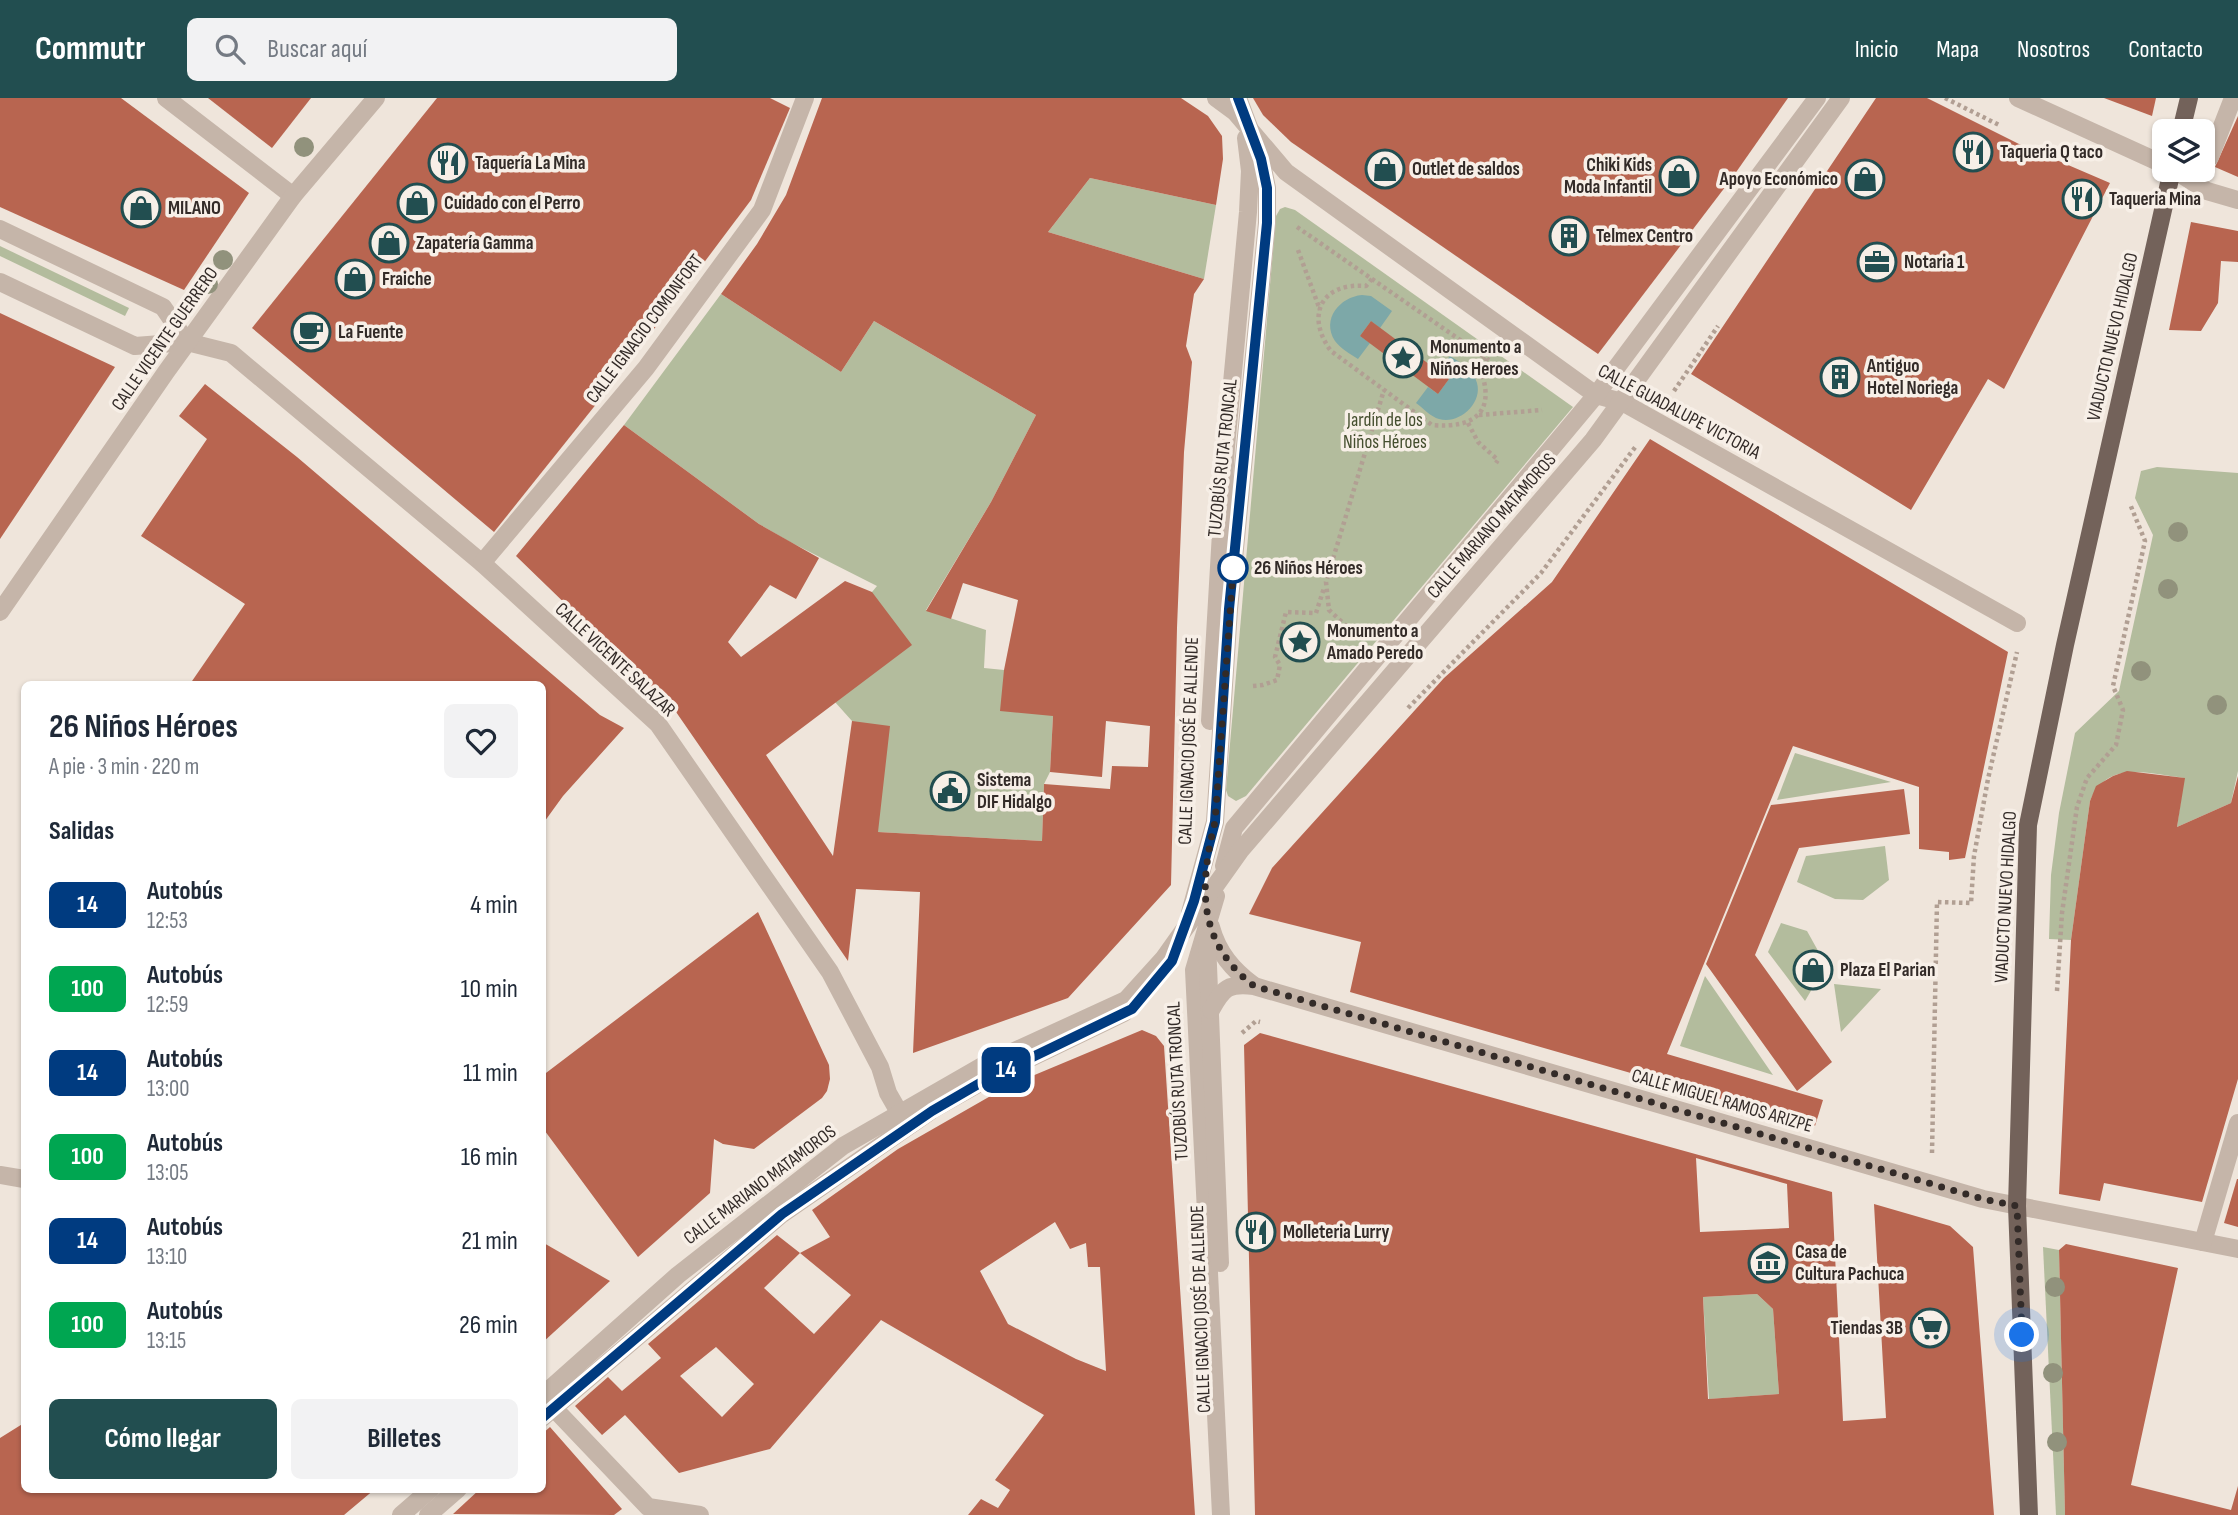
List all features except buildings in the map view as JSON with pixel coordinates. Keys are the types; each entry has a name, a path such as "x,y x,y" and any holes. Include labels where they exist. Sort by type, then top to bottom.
{"main road":[{"path":"2184,119 2189,98"},
{"name":"VIADUCTO NUEVO HIDALGO","path":"2029,1515 2017,1206 2028,825 2068,631 2170,182"}],"street":[{"path":"166,98 293,196"},
{"name":"CALLE VICENTE GUERRERO","path":"0,612 187,342 293,196 376,98"},
{"name":"CALLE IGNACIO COMONFORT","path":"482,563 646,368 762,210 805,98"},
{"name":"CALLE GUADALUPE VICTORIA","path":"1216,98 1234,103 1250,132 1286,172 1596,395 1622,402 2017,623"},
{"path":"1220,880 1234,828 1596,395 1816,98"},
{"name":"CALLE MARIANO MATAMOROS","path":"546,1404 689,1266 843,1146 984,1065 1126,1000 1182,934 1207,917 1220,880 1240,851 1593,440 1841,98"},
{"path":"2018,98 2152,159"},
{"path":"2215,144 2233,98"},
{"name":"CALLE IGNACIO JOSÉ DE ALLENDE","path":"1230,1515 1206,859 1215,604 1250,171 1245,135 1234,103"},
{"name":"TUZOBÚS RUTA TRONCAL","path":"546,1404 782,1214 943,1104 987,1079 1132,1009 1172,961 1194,901 1215,822 1229,609 1267,223 1267,188 1261,159 1250,132"},
{"path":"2192,182 2207,191 2238,200"},
{"path":"0,229 163,307 187,342"},
{"name":"CALLE VICENTE SALAZAR","path":"0,282 135,346 187,342 231,353 482,563 657,724 830,972 880,1067 888,1093 900,1114"},
{"path":"1207,917 1222,953 1234,971 1254,986"},
{"name":"TUZOBÚS RUTA TRONCAL","path":"1207,917 1194,970 1221,1515"},
{"name":"CALLE MIGUEL RAMOS ARIZPE","path":"1211,1010 1222,991 1236,984 1254,986 1983,1199 2238,1249"},
{"path":"2203,1242 2238,1123"},
{"path":"0,1175 21,1178"},
{"path":"546,1404 648,1507 700,1515"},
{"path":"401,1515 426,1493"},
{"path":"428,1515 453,1493"}],"path":[{"path":"1945,98 2007,129"},
{"path":"1286,219 1496,365"},
{"path":"1296,245 1320,310"},
{"path":"1372,279 1366,286 1350,284 1325,296 1318,324 1322,338 1331,351 1432,425 1453,427 1468,423 1479,415 1486,399 1486,383 1479,366 1486,358"},
{"path":"1245,687 1277,680 1280,665 1275,657 1286,612 1316,613 1384,390"},
{"path":"1479,415 1546,410"},
{"path":"1468,423 1478,442 1498,460 1489,471"},
{"path":"1400,716 1541,573 1638,443"},
{"path":"2057,1004 2062,913 2077,807 2087,778 2116,745 2123,710 2113,686 2145,541 2129,503"},
{"path":"1326,582 1329,610 1363,642"},
{"path":"1932,1153 1937,902 1971,903 1974,856 1988,779 2017,654 2017,623"},
{"path":"1238,1036 1256,1021 1269,1024"}],"green space":[{"path":"1090,178 1216,205 1204,279 1048,232"},
{"name":"Jardín de los Niños Héroes","path":"1285,207 1295,210 1573,407 1246,796 1236,801 1228,796 1226,790 1276,216 1280,209"},
{"path":"0,246 129,308 125,316 0,256"},
{"path":"721,294 841,372 874,321 1036,415 991,502 926,610 986,630 984,668 1004,670 1053,716 1050,772 1044,784 1042,841 878,832 852,721 835,702 872,592 877,586 759,524 624,425"},
{"path":"2157,467 2238,473 2238,771 2231,803 2177,827 2184,778 2131,772 2107,779 2090,801 2071,940 2049,939 2051,875 2059,813 2075,733 2119,691 2153,535 2135,498 2141,471"},
{"path":"1795,753 1891,782 1777,800"},
{"path":"1885,846 1889,880 1863,900 1835,899 1797,882 1806,856"},
{"path":"1781,923 1807,931 1826,965 1805,1001 1768,952"},
{"path":"1705,976 1773,1075 1680,1046"},
{"path":"1834,984 1881,989 1841,1032"},
{"path":"2043,1247 2059,1250 2065,1515 2056,1515"},
{"path":"1757,1294 1773,1309 1779,1394 1709,1399 1703,1297"}],"water":[{"path":"1362,295 1371,296 1392,311 1380,328 1371,321 1360,336 1370,343 1358,359 1335,341 1330,325 1335,310 1340,305"},
{"path":"1450,356 1473,374 1478,391 1473,405 1467,411 1454,419 1446,420 1433,416 1416,403 1428,387 1438,394 1449,379 1439,371"}],"bus line":[{"name":"14","path":"546,1415 782,1214 932,1111 987,1079 1132,1009 1172,961 1194,901 1215,822 1229,609 1267,223 1267,188 1261,159 1238,98"}],"place":[{"name":"Taqueria Q taco","path":"1973,152"},
{"name":"Taquería La Mina","path":"448,163"},
{"name":"Outlet de saldos","path":"1385,169"},
{"name":"Chiki Kids Moda Infantil","path":"1679,176"},
{"name":"Apoyo Económico","path":"1865,179"},
{"name":"Taqueria Mina","path":"2082,199"},
{"name":"Cuidado con el Perro","path":"417,203"},
{"name":"MILANO","path":"141,208"},
{"name":"Telmex Centro","path":"1569,236"},
{"name":"Zapatería Gamma","path":"389,243"},
{"name":"Notaria 1","path":"1877,262"},
{"name":"Fraiche","path":"355,279"},
{"name":"La Fuente","path":"311,332"},
{"name":"Monumento a Niños Heroes","path":"1403,358"},
{"name":"Antiguo Hotel Noriega","path":"1840,377"},
{"name":"26 Niños Héroes","path":"1233,568"},
{"name":"Monumento a Amado Peredo","path":"1300,642"},
{"name":"Sistema DIF Hidalgo","path":"950,791"},
{"name":"Plaza El Parian","path":"1813,970"},
{"name":"Molleteria Lurry","path":"1256,1232"},
{"name":"Casa de Cultura Pachuca","path":"1768,1263"},
{"name":"Tiendas 3B","path":"1930,1328"}],"route":[{"path":"1233,568 1234,558 1215,822 1206,859 1204,904 1213,934 1234,971 1254,986 1983,1199 2017,1206 2022,1335"}]}
